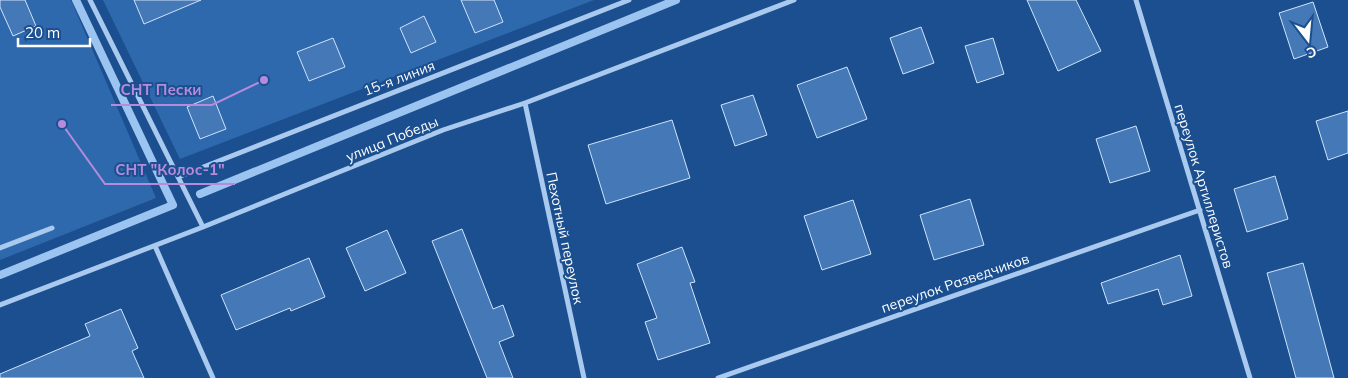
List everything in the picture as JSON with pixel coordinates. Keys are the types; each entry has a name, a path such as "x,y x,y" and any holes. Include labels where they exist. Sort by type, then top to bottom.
{"street":[{"path":"90,0 203,228"},
{"name":"15-я линия","path":"178,177 629,0"},
{"name":"улица Победы","path":"0,304 203,228 443,130 525,104 794,0"},
{"name":"переулок Артиллеристов","path":"1136,0 1250,378"},
{"name":"Пехотный переулок","path":"525,104 584,378"},
{"name":"переулок Разведчиков","path":"718,378 1200,210"},
{"path":"0,248 52,228"},
{"path":"156,246 213,378"}],"shaded area":[{"path":"0,0 71,0 156,198 0,260"},
{"path":"103,0 594,0 180,159"}],"building":[{"path":"0,0 25,0 36,26 13,36 0,7"},
{"path":"134,0 201,0 144,24"},
{"path":"461,0 494,0 503,22 475,33"},
{"path":"1027,0 1076,0 1101,51 1058,71"},
{"path":"1313,2 1328,47 1294,59 1279,13"},
{"path":"424,16 436,42 411,53 400,28"},
{"path":"921,27 934,63 903,74 890,38"},
{"path":"333,38 345,67 309,81 297,52"},
{"path":"993,38 1004,74 977,83 965,46"},
{"path":"847,67 867,119 817,138 797,85"},
{"path":"753,95 767,135 735,146 721,105"},
{"path":"213,96 226,129 200,139 187,107"},
{"path":"1348,111 1348,153 1328,160 1316,121"},
{"path":"672,120 690,178 606,204 588,145"},
{"path":"1136,126 1150,171 1110,183 1096,139"},
{"path":"1275,176 1288,219 1247,232 1234,189"},
{"path":"970,199 984,245 934,260 920,215"},
{"path":"853,200 871,254 822,270 804,216"},
{"path":"462,229 493,309 503,305 514,336 499,342 513,378 487,378 432,241"},
{"path":"387,230 406,273 365,291 346,248"},
{"path":"682,247 695,282 690,283 710,343 658,360 645,322 657,318 637,264"},
{"path":"1180,255 1192,296 1163,305 1158,289 1108,304 1101,283"},
{"path":"309,258 325,297 291,311 290,308 236,330 221,295"},
{"path":"1303,263 1334,378 1296,378 1267,273"},
{"path":"121,309 138,348 132,351 144,378 0,378 0,374 90,336 85,324"}],"waterway":[{"path":"0,275 173,205 76,0"},
{"path":"200,194 676,0"}],"place":[{"name":"СНТ Пески","path":"264,80"},
{"name":"СНТ \"Колос-1\"","path":"62,124"}]}
